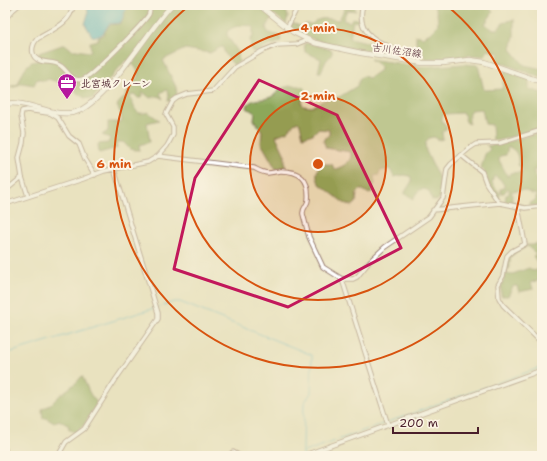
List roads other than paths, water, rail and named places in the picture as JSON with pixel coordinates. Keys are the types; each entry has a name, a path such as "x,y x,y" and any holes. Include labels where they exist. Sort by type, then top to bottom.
{"main road":[{"path":"5,104 18,103 49,112 71,113 82,110 90,105 131,58 172,5"},
{"name":"古川佐沼線","path":"259,5 287,29 307,40 361,53 412,61 435,63 470,60 484,62 542,82"}],"street":[{"path":"5,19 19,5"},
{"path":"73,5 68,19 37,39 34,42 32,50 37,59 58,64 70,77 78,80 84,79 98,68 142,24 149,13 150,5"},
{"path":"287,29 297,8 300,5"},
{"path":"363,5 361,14 362,23 369,36 379,43 411,55 412,61"},
{"path":"5,204 114,169 145,163 158,156 167,146 173,135 174,130 172,124 166,114 173,101 186,94 213,91 235,67 268,48 282,44 297,44 307,40"},
{"path":"28,196 22,176 19,158 24,133 21,113 24,110 49,112 54,114 68,135 79,144 94,175"},
{"path":"158,156 254,168 269,173 280,171 290,172 302,177 307,184 308,200 303,211 309,237 323,267 342,279 351,279 357,277 380,251 427,218 443,198 447,169 461,155 476,144 500,143 542,130"},
{"path":"461,155 482,172 486,183 499,203"},
{"path":"58,456 66,442 84,428 116,379 156,323 159,316 114,169"},
{"path":"5,191 22,176"},
{"path":"433,210 499,203 527,208 542,206"},
{"path":"518,207 525,244 512,250 507,256 503,276 498,285 499,298 503,305 542,343"},
{"path":"342,279 387,423"},
{"path":"302,456 387,423 542,370"},
{"path":"5,449 6,456"},
{"path":"228,456 233,452 240,456"}],"water":[{"path":"87,5 127,5 122,21 119,23 109,24 102,34 92,36 85,24 88,14"}],"waterway":[{"path":"158,307 174,302 180,302 312,355 311,393 304,403 303,455"},
{"path":"5,354 155,308"},
{"path":"388,422 542,367"},
{"path":"304,452 385,423"}],"place":[{"name":"北宮城クレーン","path":"67,100"}]}
